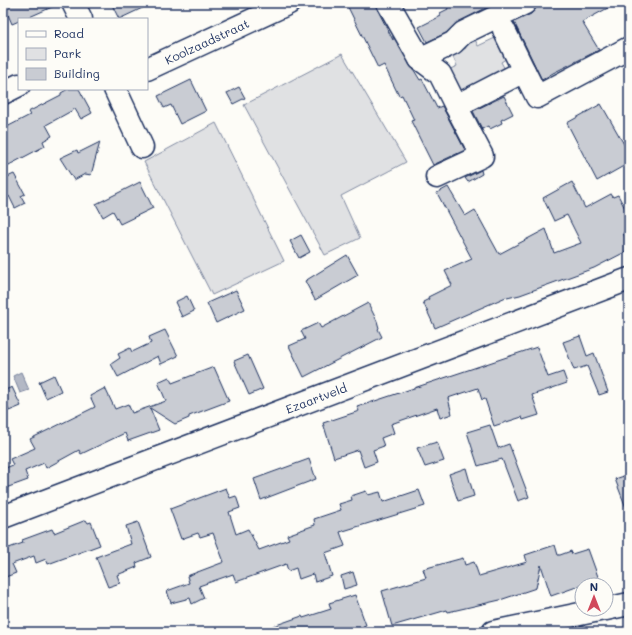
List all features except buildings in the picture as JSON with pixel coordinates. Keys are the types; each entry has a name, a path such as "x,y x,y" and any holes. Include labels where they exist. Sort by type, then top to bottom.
{"street":[{"path":"73,3 80,18"},
{"name":"Koolzaadstraat","path":"148,69 289,3"},
{"path":"388,3 420,59 440,74 482,156 437,177"},
{"path":"420,59 453,43 463,33 525,3"},
{"path":"504,30 537,97 629,48"},
{"path":"456,106 524,72"},
{"path":"3,94 18,86"},
{"path":"115,90 142,147"},
{"name":"Ezaartveld","path":"3,517 629,279"},
{"path":"614,607 629,604"},
{"path":"493,632 574,615"}],"green space":[{"path":"473,35 478,46 500,37 509,57 501,62 507,73 464,94 455,90 446,71 457,66 452,55 466,48 462,40"},
{"path":"342,54 406,162 341,196 360,238 325,255 244,105"},
{"path":"216,123 284,261 212,295 144,162"}],"shaded area":[{"path":"21,372 29,390 20,393 13,376"}]}
